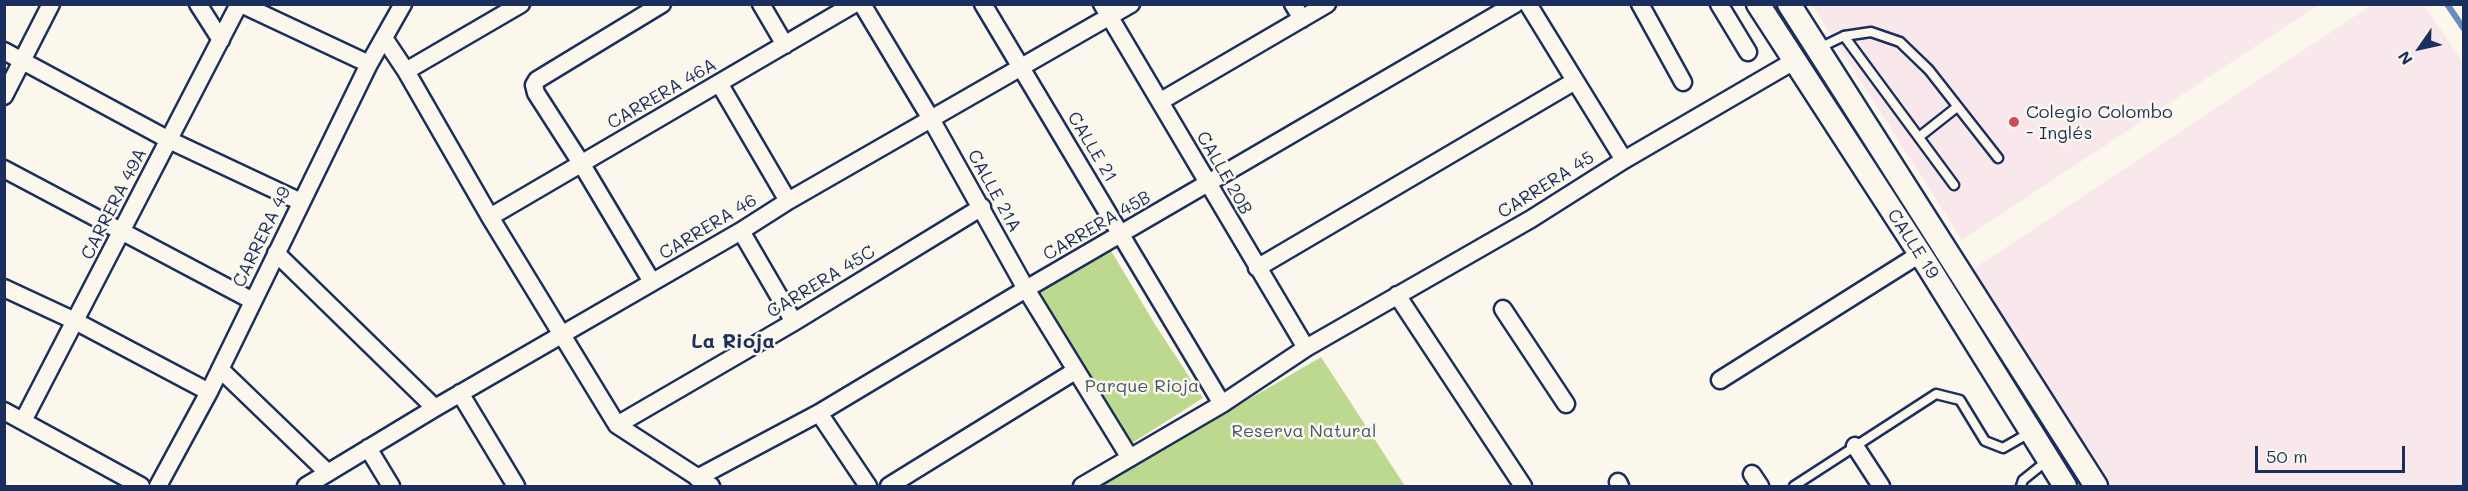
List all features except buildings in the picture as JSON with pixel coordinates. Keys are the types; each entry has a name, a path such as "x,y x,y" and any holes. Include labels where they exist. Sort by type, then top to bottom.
{"main road":[{"name":"CALLE 19","path":"1758,4 1920,254 2065,486"},
{"name":"CALLE 19","path":"1789,4 2096,486"}],"street":[{"path":"4,96 51,4"},
{"path":"198,4 221,40"},
{"path":"240,4 369,64"},
{"name":"CARRERA 49A","path":"23,421 240,4"},
{"path":"406,71 521,4"},
{"path":"761,4 785,45"},
{"name":"CARRERA 46A","path":"490,217 854,4"},
{"name":"CALLE 21A","path":"862,4 982,207 1026,289 1130,458"},
{"name":"CALLE 21","path":"983,4 1222,404"},
{"name":"CARRERA 46","path":"306,486 460,393 1021,67 1106,11 1131,4"},
{"path":"1161,101 1297,12 1327,4"},
{"name":"CARRERA 45B","path":"704,482 1026,289 1515,4"},
{"path":"1528,4 1624,160"},
{"path":"1640,4 1683,82"},
{"path":"1719,4 1748,52"},
{"name":"CARRERA 49","path":"158,486 209,392 400,5"},
{"path":"652,282 536,93 534,85 537,80 657,6"},
{"name":"CALLE 20B","path":"1106,11 1161,101 1257,268 1312,344"},
{"path":"384,38 406,71 490,217 616,425 704,482"},
{"path":"4,51 170,140 301,202"},
{"name":"CARRERA 45","path":"1082,486 1222,404 1312,344 1531,219 1624,160 1794,61"},
{"path":"1257,268 1575,81"},
{"path":"719,83 788,201"},
{"path":"4,169 253,301"},
{"name":"CARRERA 45C","path":"616,425 794,322 982,207"},
{"path":"741,231 794,322"},
{"path":"276,253 435,408"},
{"path":"1720,380 1920,254"},
{"path":"4,288 75,321 209,392"},
{"path":"1397,295 1523,486"},
{"path":"1503,309 1566,404"},
{"path":"220,369 328,473"},
{"path":"889,486 1075,371"},
{"path":"460,393 516,486"},
{"path":"4,411 141,486"},
{"path":"819,413 868,486"},
{"path":"1855,446 1881,486"},
{"path":"368,448 391,486"}],"lane":[{"path":"1817,49 1844,36 1871,32 1900,42 1929,70 1998,158"},
{"path":"1844,36 1954,185"},
{"path":"1919,137 1957,107"},
{"path":"1794,486 1936,394 1960,400 1985,441 2003,448 2031,432"},
{"path":"2021,486 2023,480 2048,459"}],"shaded area":[{"name":"Colegio Colombo - Inglés","path":"1812,5 2318,5 1962,240"},
{"path":"2372,5 2424,5 2463,62 2463,486 2112,486 1973,269"}],"green space":[{"name":"Parque Rioja","path":"1110,249 1203,398 1129,445 1033,295"},
{"name":"Reserva Natural","path":"1321,357 1405,486 1101,486"}],"waterway":[{"path":"2447,4 2464,29"}],"place":[{"name":"Colegio Colombo - Inglés","path":"2014,122"}],"district":[{"name":"La Rioja","path":"733,342"}]}
